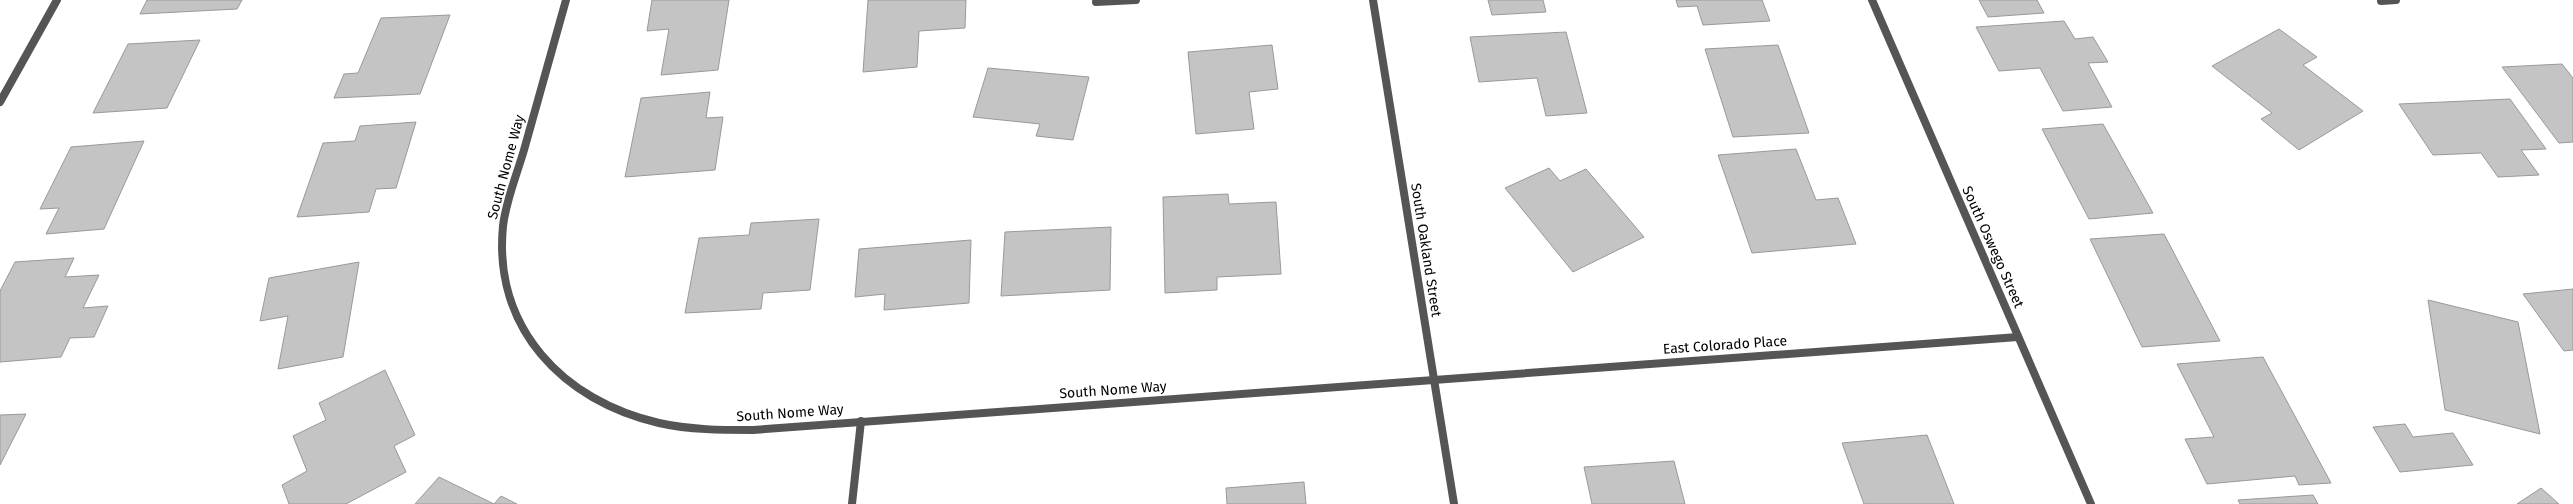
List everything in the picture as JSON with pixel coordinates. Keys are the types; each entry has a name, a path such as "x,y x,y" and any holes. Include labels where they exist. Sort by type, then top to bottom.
{"street":[{"path":"0,102 57,0"},
{"name":"South Nome Way","path":"566,0 503,226 503,272 511,306 526,338 559,376 604,404 658,423 726,430 1434,379"},
{"path":"1096,2 1136,0"},
{"name":"South Oakland Street","path":"1373,0 1454,504"},
{"name":"South Oswego Street","path":"1872,0 2091,504"},
{"path":"2381,1 2396,0"},
{"name":"East Colorado Place","path":"1434,379 2018,337"},
{"path":"852,504 861,421"}],"building":[{"path":"147,0 242,0 237,9 140,14"},
{"path":"652,0 729,0 718,70 661,75 669,29 647,31"},
{"path":"868,0 966,0 965,28 919,31 917,67 863,72"},
{"path":"1488,0 1543,0 1546,12 1492,15"},
{"path":"1676,0 1762,0 1770,21 1703,25 1697,6 1678,7"},
{"path":"1979,0 2037,0 2044,13 1988,17"},
{"path":"450,15 420,94 334,98 344,74 358,73 381,18"},
{"path":"2064,21 2075,39 2093,37 2108,62 2088,63 2112,107 2063,111 2040,68 1999,71 1976,27"},
{"path":"2279,29 2317,57 2303,65 2363,111 2299,150 2261,119 2272,113 2212,66"},
{"path":"1566,32 1587,113 1546,116 1537,78 1479,82 1470,37"},
{"path":"200,40 167,108 93,113 128,44"},
{"path":"1272,45 1278,89 1249,92 1254,129 1196,134 1188,52"},
{"path":"1778,45 1809,133 1733,137 1705,49"},
{"path":"2562,64 2573,78 2573,142 2559,143 2502,67"},
{"path":"988,68 1089,77 1073,140 1036,136 1040,124 973,117"},
{"path":"710,92 706,118 723,117 715,170 625,177 641,98"},
{"path":"2510,99 2546,149 2521,150 2539,175 2498,177 2481,153 2433,155 2399,104"},
{"path":"416,122 396,188 376,189 369,212 297,217 323,143 355,141 360,126"},
{"path":"2103,124 2153,213 2089,219 2042,129"},
{"path":"144,141 104,229 46,234 59,208 40,209 71,147"},
{"path":"1796,149 1816,200 1838,198 1856,244 1752,253 1718,155"},
{"path":"1549,168 1560,181 1586,169 1644,237 1573,272 1505,188"},
{"path":"1228,194 1229,204 1276,202 1281,274 1217,277 1217,290 1165,293 1163,197"},
{"path":"819,219 810,290 763,293 761,309 685,313 699,238 749,235 751,223"},
{"path":"1111,227 1110,290 1001,296 1005,232"},
{"path":"2164,234 2220,341 2142,347 2090,239"},
{"path":"971,240 969,303 884,310 885,294 855,297 859,249"},
{"path":"74,258 65,277 99,275 83,308 108,306 94,337 70,338 61,357 0,362 0,291 15,262"},
{"path":"359,262 343,357 278,369 288,316 260,321 269,278"},
{"path":"2573,289 2573,350 2564,351 2523,294"},
{"path":"2428,300 2518,322 2540,434 2445,410"},
{"path":"2263,357 2331,483 2299,485 2295,476 2207,484 2185,439 2214,437 2177,364"},
{"path":"385,370 415,435 394,446 406,472 346,504 289,504 282,485 307,471 293,436 326,420 319,403"},
{"path":"26,414 0,465 0,415"},
{"path":"2405,424 2413,437 2453,433 2473,465 2400,472 2373,427"},
{"path":"1927,435 1954,504 1864,504 1842,443"},
{"path":"1674,461 1685,504 1592,504 1584,467"},
{"path":"439,477 494,504 415,504"},
{"path":"1304,482 1306,504 1227,504 1226,488"},
{"path":"2541,488 2559,504 2517,504"},
{"path":"2313,495 2318,504 2240,504 2238,500"},
{"path":"501,496 517,504 494,504"}]}
